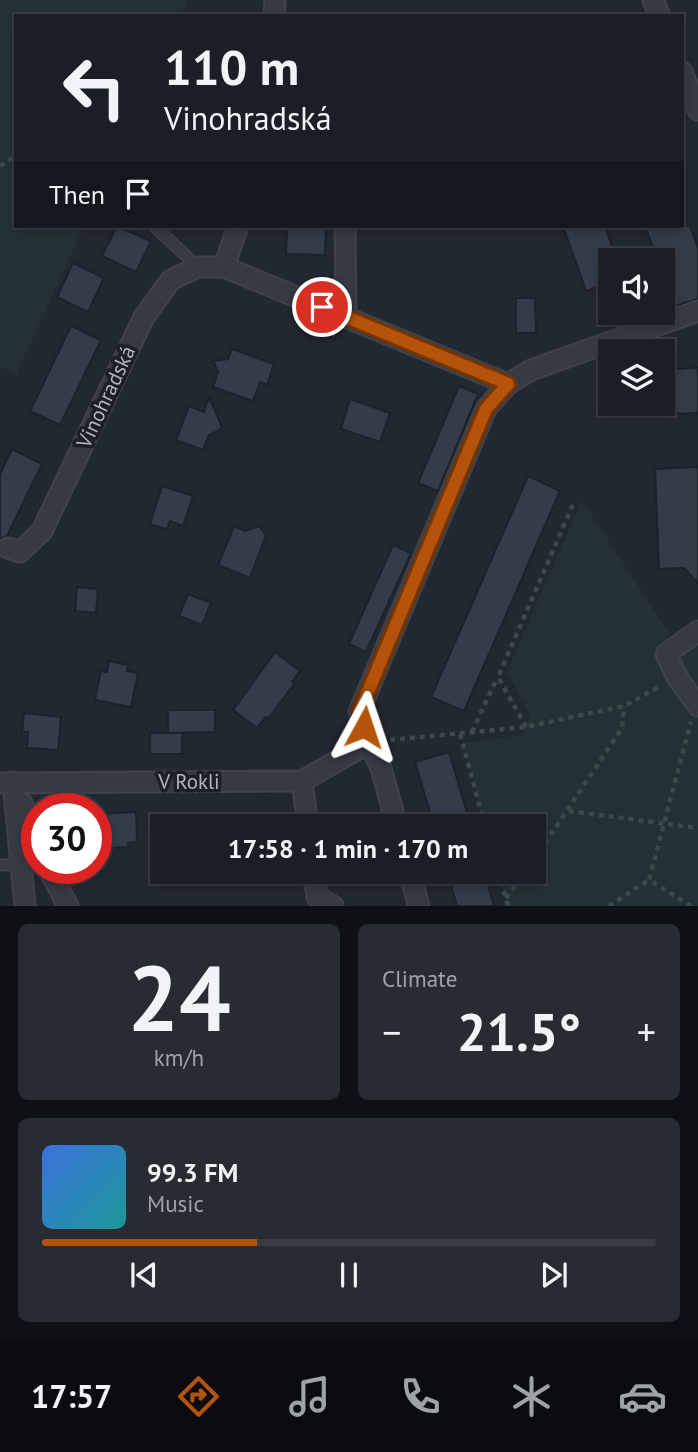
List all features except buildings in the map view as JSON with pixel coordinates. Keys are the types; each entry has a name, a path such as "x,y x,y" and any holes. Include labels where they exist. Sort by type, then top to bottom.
{"street":[{"path":"684,77 698,110"},
{"path":"224,267 237,228"},
{"path":"345,228 346,317"},
{"name":"Vinohradská","path":"9,548 20,552 42,531 144,317 171,280 198,267 224,267 508,384"},
{"path":"394,814 381,768 359,712 486,409 508,384 531,370 698,311"},
{"path":"697,706 677,677 666,654 698,631"},
{"name":"V Rokli","path":"7,783 302,781 369,743"},
{"path":"302,781 306,814"},
{"path":"7,783 21,810"},
{"path":"7,783 21,860"},
{"path":"23,884 25,906"},
{"path":"56,884 68,906"},
{"path":"315,884 317,897 333,906"},
{"path":"413,884 419,906"}],"lane":[{"path":"156,228 198,267"},
{"path":"0,865 21,865"}],"path":[{"path":"472,733 574,502"},
{"path":"498,677 526,727"},
{"path":"369,743 526,727 624,706 677,677"},
{"path":"546,843 622,728 624,706"},
{"path":"609,906 649,880 697,706"},
{"path":"460,734 482,814"},
{"path":"569,811 698,828"},
{"path":"649,880 691,906"},
{"path":"502,884 508,906"},
{"path":"506,899 517,884"}],"shaded area":[{"path":"0,0 188,0 181,14 14,14 14,228 83,228 16,375 0,366"},
{"path":"582,500 677,646 698,639 698,906 508,906 502,884 546,884 546,814 482,814 462,743 522,735 530,715 507,672"}],"route":[{"path":"322,307 508,384 486,409 359,712 364,727"}]}
